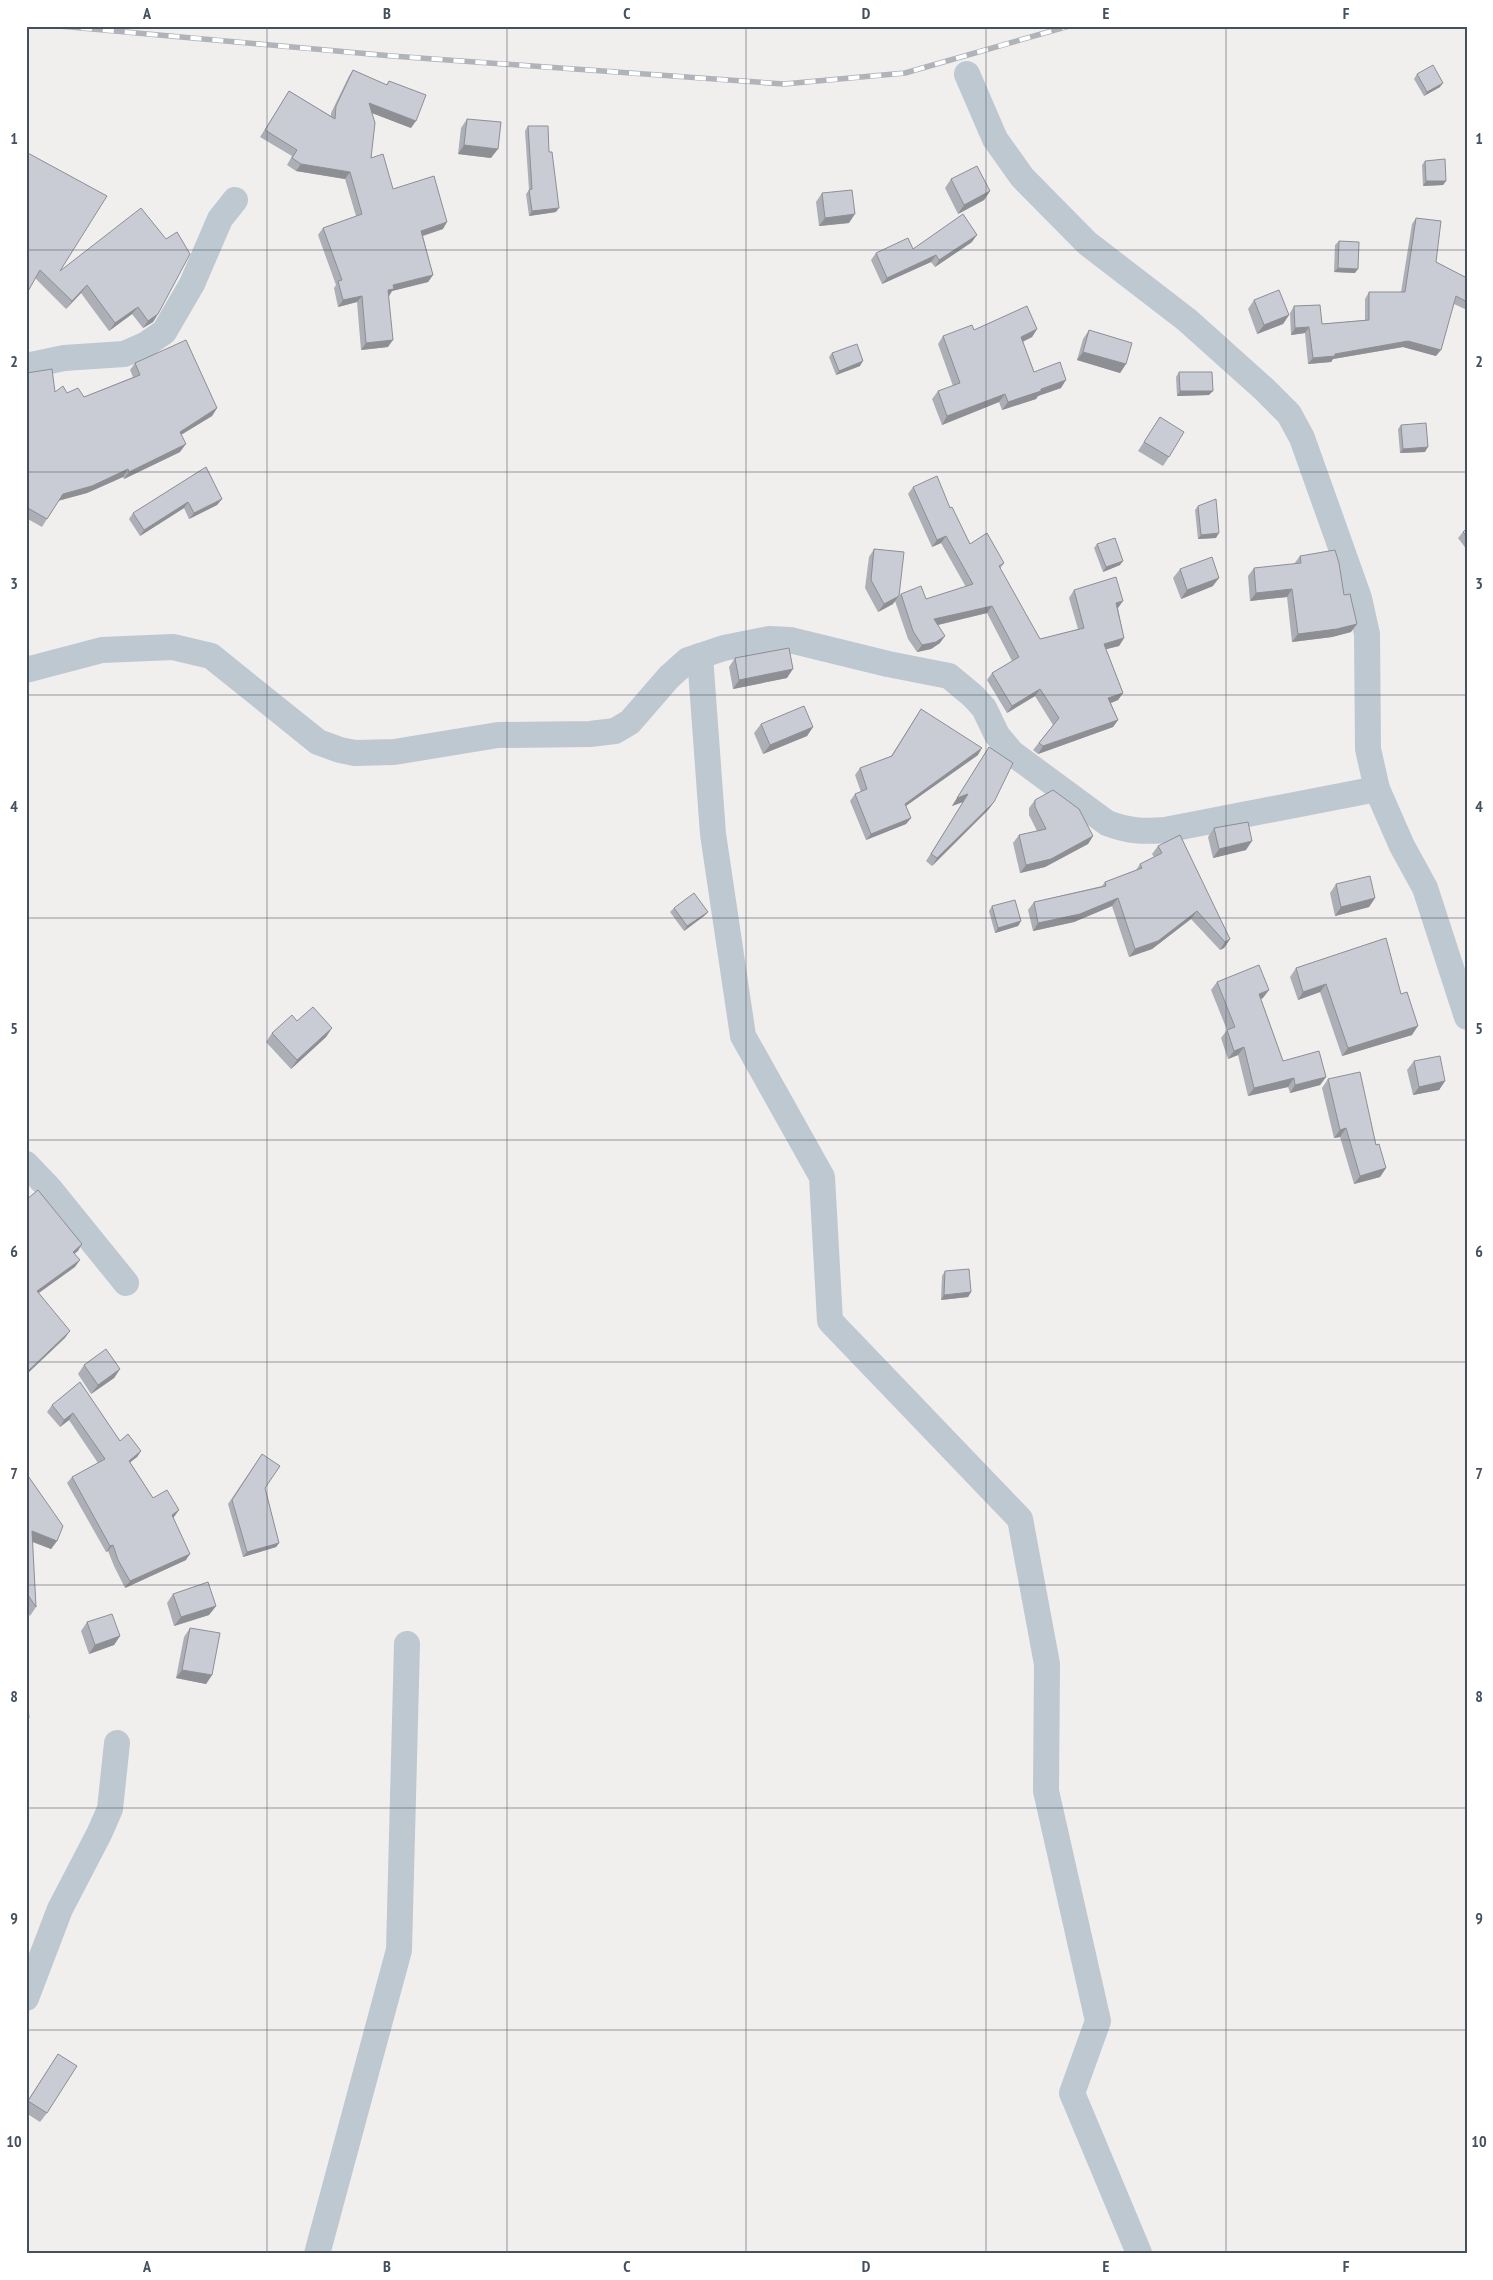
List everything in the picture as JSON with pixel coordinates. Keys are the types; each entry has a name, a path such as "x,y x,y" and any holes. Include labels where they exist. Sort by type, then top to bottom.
{"street":[{"path":"968,74 995,139 1022,178 1087,244 1187,320 1289,414 1302,438 1359,598 1368,634 1368,749 1377,789 1402,846 1425,888 1467,1017"},
{"path":"26,366 64,358 124,354 145,345 164,332 192,284 220,219 235,200"},
{"path":"26,670 102,650 173,647 211,656 318,742 340,750 394,752 498,735 590,734 615,731 630,722 677,668 688,660 724,648 769,639 790,640 888,664 948,676 973,696 984,708 997,735 1012,753 1107,823 1125,830 1141,832 1165,830 1377,789"},
{"path":"700,656 713,834 743,1036 822,1177 830,1321 1020,1519 1047,1664 1046,1791 1098,2021 1072,2093 1139,2253"},
{"path":"26,1164 49,1188 126,1283"},
{"path":"317,2254 399,1950 407,1644"},
{"path":"26,1998 60,1909 110,1809 116,1743"}],"building":[{"path":"1433,65 1443,83 1427,92 1417,74"},
{"path":"353,70 387,85 389,81 426,95 416,121 369,103 375,123 371,158 383,154 393,189 434,176 447,222 421,231 433,275 393,285 394,289 388,290 393,340 366,343 362,296 343,300 338,281 342,280 323,228 362,214 350,172 301,164 292,158 297,150 265,130 289,91 335,119 336,106"},
{"path":"467,119 501,122 498,149 464,145"},
{"path":"528,126 548,126 549,152 552,152 559,208 532,211 529,190 532,189"},
{"path":"26,152 107,196 60,271 141,208 166,239 177,232 190,254 158,314 148,321 138,307 115,323 87,285 72,301 40,270 26,292"},
{"path":"1445,159 1446,181 1426,181 1425,161"},
{"path":"977,166 990,191 964,205 951,179"},
{"path":"852,190 855,214 825,218 822,193"},
{"path":"963,214 977,235 939,260 936,255 887,278 876,253 908,238 913,249"},
{"path":"1416,218 1441,221 1436,262 1467,278 1467,302 1456,296 1441,350 1408,341 1335,354 1335,356 1313,358 1309,327 1295,328 1294,306 1320,305 1322,324 1369,320 1369,292 1405,292"},
{"path":"1339,241 1359,242 1358,269 1338,268"},
{"path":"1279,290 1289,315 1264,325 1254,300"},
{"path":"1027,306 1037,329 1021,337 1034,372 1060,362 1066,380 1008,402 1005,394 947,416 938,391 960,383 943,336 972,325 974,330"},
{"path":"1089,330 1132,343 1126,364 1083,352"},
{"path":"186,340 217,408 180,432 186,444 129,472 128,469 92,486 63,494 47,519 26,507 26,372 52,369 55,392 63,386 67,393 78,388 84,397 140,375 135,363"},
{"path":"857,344 863,361 839,371 832,353"},
{"path":"1179,372 1212,372 1213,391 1180,391"},
{"path":"1160,417 1184,432 1169,457 1144,442"},
{"path":"1426,423 1428,447 1403,449 1401,425"},
{"path":"206,467 222,499 194,513 188,502 144,530 133,513"},
{"path":"937,476 950,508 952,507 970,544 987,533 1004,563 999,566 1040,639 1084,628 1074,590 1116,577 1123,601 1116,603 1124,638 1104,644 1123,693 1108,698 1118,720 1043,746 1039,743 1059,718 1040,689 1012,706 992,673 1019,657 992,606 934,619 945,636 936,642 922,645 913,631 901,594 921,586 926,599 973,584 946,536 937,540 913,487"},
{"path":"1216,499 1219,533 1201,535 1198,506"},
{"path":"1467,528 1467,537 1463,532"},
{"path":"1115,538 1123,561 1106,567 1097,544"},
{"path":"874,549 904,552 899,596 884,604 871,580"},
{"path":"1335,550 1344,595 1350,594 1357,624 1337,629 1298,634 1292,589 1256,593 1254,568 1301,563 1300,556"},
{"path":"1212,557 1219,578 1187,590 1180,569"},
{"path":"789,648 793,669 739,680 735,658"},
{"path":"804,706 813,727 770,745 761,724"},
{"path":"921,709 982,748 905,804 911,818 871,834 855,794 867,789 860,768 892,756"},
{"path":"989,747 1013,763 994,802 937,858 931,854 968,794 957,798"},
{"path":"1053,790 1079,809 1093,836 1051,859 1026,865 1019,835 1046,829 1035,807 1035,800"},
{"path":"1248,822 1252,841 1219,849 1214,828"},
{"path":"1180,835 1230,939 1225,942 1197,911 1158,941 1135,949 1118,898 1080,914 1038,923 1034,902 1106,886 1105,882 1142,868 1140,864 1162,853 1158,846"},
{"path":"1370,876 1375,898 1341,907 1336,884"},
{"path":"694,893 708,912 687,926 674,908"},
{"path":"1015,900 1021,921 998,928 992,906"},
{"path":"1386,938 1401,994 1407,992 1418,1026 1348,1048 1326,984 1303,992 1296,968"},
{"path":"1259,965 1269,990 1259,994 1283,1061 1319,1051 1326,1077 1295,1085 1294,1078 1254,1088 1244,1047 1234,1051 1227,1030 1235,1027 1217,982"},
{"path":"313,1007 332,1028 297,1060 272,1033 292,1015 297,1021"},
{"path":"1440,1056 1445,1081 1419,1087 1414,1061"},
{"path":"1360,1072 1376,1145 1379,1144 1386,1168 1360,1176 1346,1128 1340,1130 1328,1079"},
{"path":"38,1190 82,1244 73,1252 80,1260 37,1291 70,1331 26,1373 26,1200"},
{"path":"969,1269 971,1292 944,1295 945,1271"},
{"path":"106,1349 120,1369 98,1385 84,1365"},
{"path":"80,1382 120,1441 128,1434 141,1451 129,1461 153,1498 167,1490 179,1510 172,1515 190,1554 130,1581 118,1560 113,1545 110,1546 72,1477 105,1459 73,1413 64,1420 52,1405"},
{"path":"262,1454 280,1466 265,1488 279,1543 247,1552 232,1500"},
{"path":"26,1473 63,1526 57,1541 32,1531 36,1607 26,1592"},
{"path":"208,1582 216,1606 181,1617 173,1594"},
{"path":"112,1614 120,1636 95,1645 87,1622"},
{"path":"190,1628 220,1633 212,1675 182,1670"},
{"path":"26,1685 29,1718 26,1718"},
{"path":"58,2054 77,2066 47,2113 28,2101"}],"railway":[{"path":"59,26 392,56 784,84 905,73 1069,26"}]}
